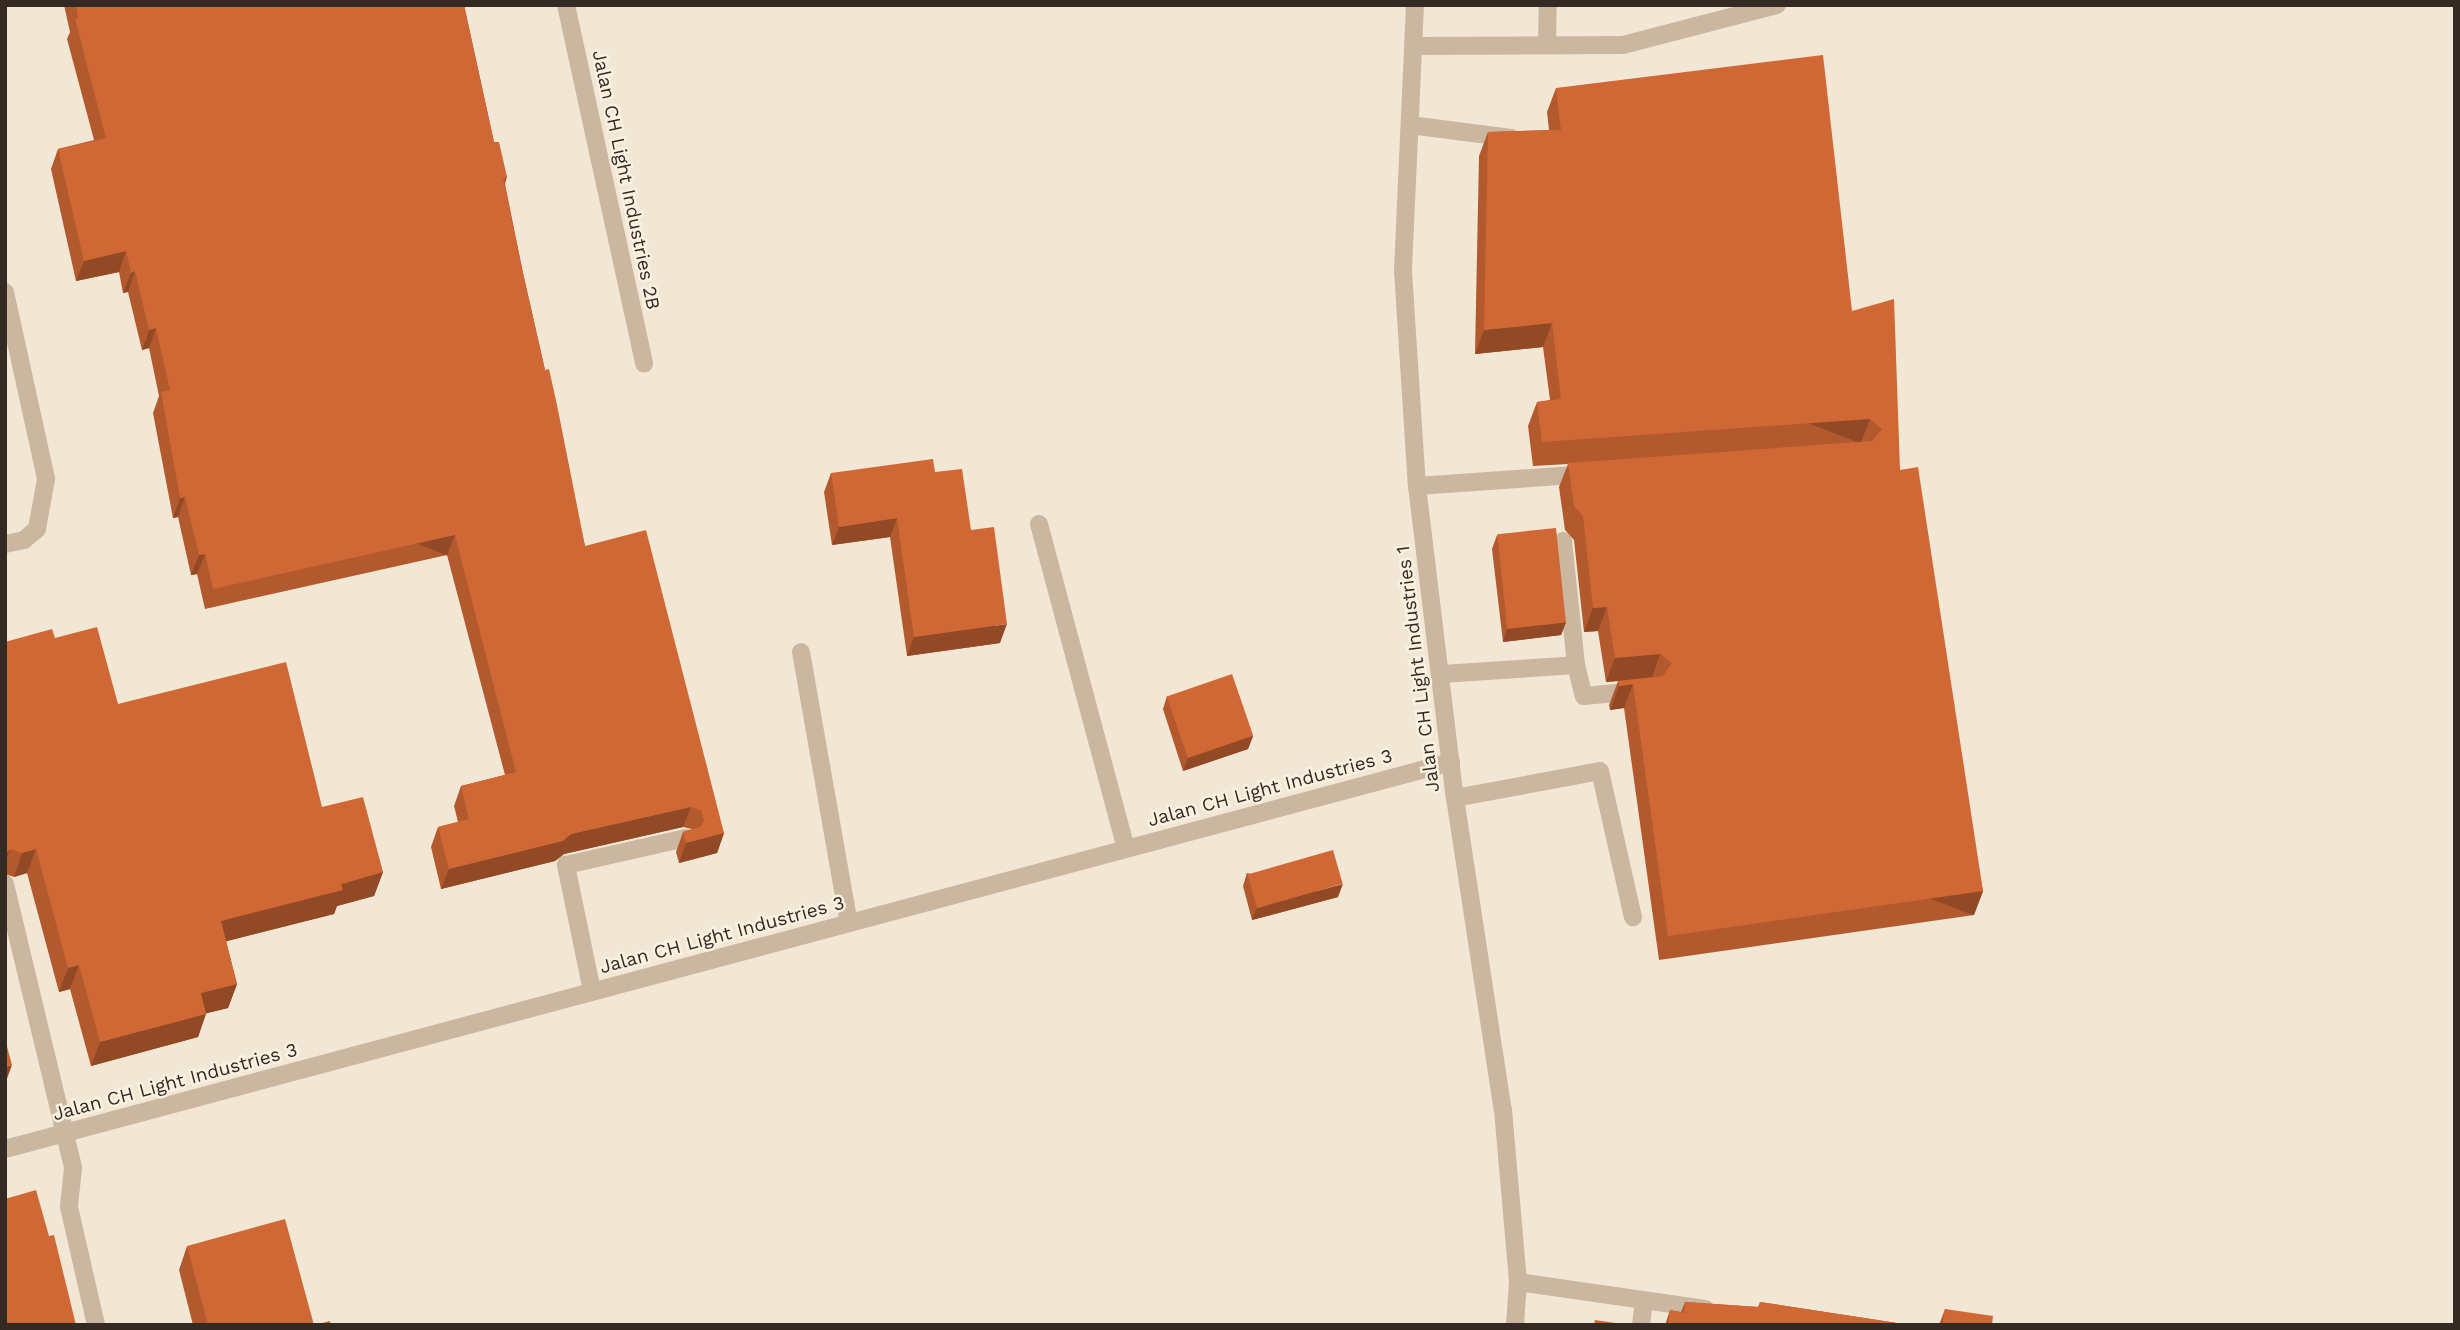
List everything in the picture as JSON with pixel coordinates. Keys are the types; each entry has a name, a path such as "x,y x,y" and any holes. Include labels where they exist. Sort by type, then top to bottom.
{"street":[{"name":"Jalan CH Light Industries 2B","path":"566,5 644,364"},
{"name":"Jalan CH Light Industries 1","path":"1415,5 1403,271 1416,486 1455,798 1503,1110 1518,1282 1515,1325"},
{"path":"1547,44 1548,5"},
{"path":"1415,46 1623,45 1777,5"},
{"path":"1410,125 1533,141"},
{"path":"5,292 47,479 37,529 24,540 5,544"},
{"path":"1416,486 1611,472"},
{"path":"1039,524 1126,848"},
{"path":"1563,541 1576,665 1584,696 1652,689"},
{"path":"801,652 849,923"},
{"path":"1441,674 1576,665"},
{"name":"Jalan CH Light Industries 3","path":"5,1149 1451,762"},
{"path":"1455,798 1600,771 1633,917"},
{"path":"593,991 566,864 685,838"},
{"path":"5,884 62,1133 73,1168 68,1207 96,1325"},
{"path":"1518,1282 1644,1302 1725,1311"},
{"path":"1641,1325 1644,1302"}],"building":[{"path":"76,5 464,5 494,142 499,142 507,177 503,178 523,273 545,370 549,369 585,546 646,530 724,833 686,843 683,832 700,827 704,821 701,810 691,807 571,834 563,841 449,869 438,827 469,819 461,786 516,772 455,535 213,589 205,554 199,555 185,497 180,498 161,392 170,390 156,328 149,330 135,271 131,273 126,251 84,261 58,149 106,138 75,19 78,18"},
{"path":"1823,55 1852,311 1894,299 1900,470 1918,467 1983,891 1668,936 1633,684 1619,686 1618,681 1663,676 1672,663 1660,654 1615,658 1607,607 1593,608 1583,516 1574,506 1568,463 1872,441 1882,429 1870,419 1542,442 1537,402 1561,399 1552,323 1484,330 1488,132 1561,130 1556,88"},
{"path":"933,459 935,472 962,469 971,530 994,527 1007,624 914,637 897,518 839,527 831,473"},
{"path":"1556,528 1566,622 1507,629 1497,534"},
{"path":"97,627 118,704 286,662 322,807 363,797 383,872 341,884 343,890 221,921 237,984 201,993 206,1014 100,1042 79,965 68,968 36,849 22,853 10,849 5,855 5,642 52,629 55,638"},
{"path":"1232,674 1253,735 1188,758 1167,696"},
{"path":"1333,850 1343,884 1257,908 1247,875"},
{"path":"5,1039 12,1065 5,1067"},
{"path":"36,1190 49,1236 54,1235 76,1325 5,1325 5,1199"},
{"path":"285,1219 314,1325 208,1325 187,1246"},
{"path":"1685,1302 1759,1307 1760,1302 1910,1325 1668,1325 1670,1310 1684,1313"},
{"path":"1945,1309 1993,1316 1992,1325 1942,1325"},
{"path":"1595,1320 1629,1325 1594,1325"},
{"path":"330,1321 331,1325 314,1325"}]}
